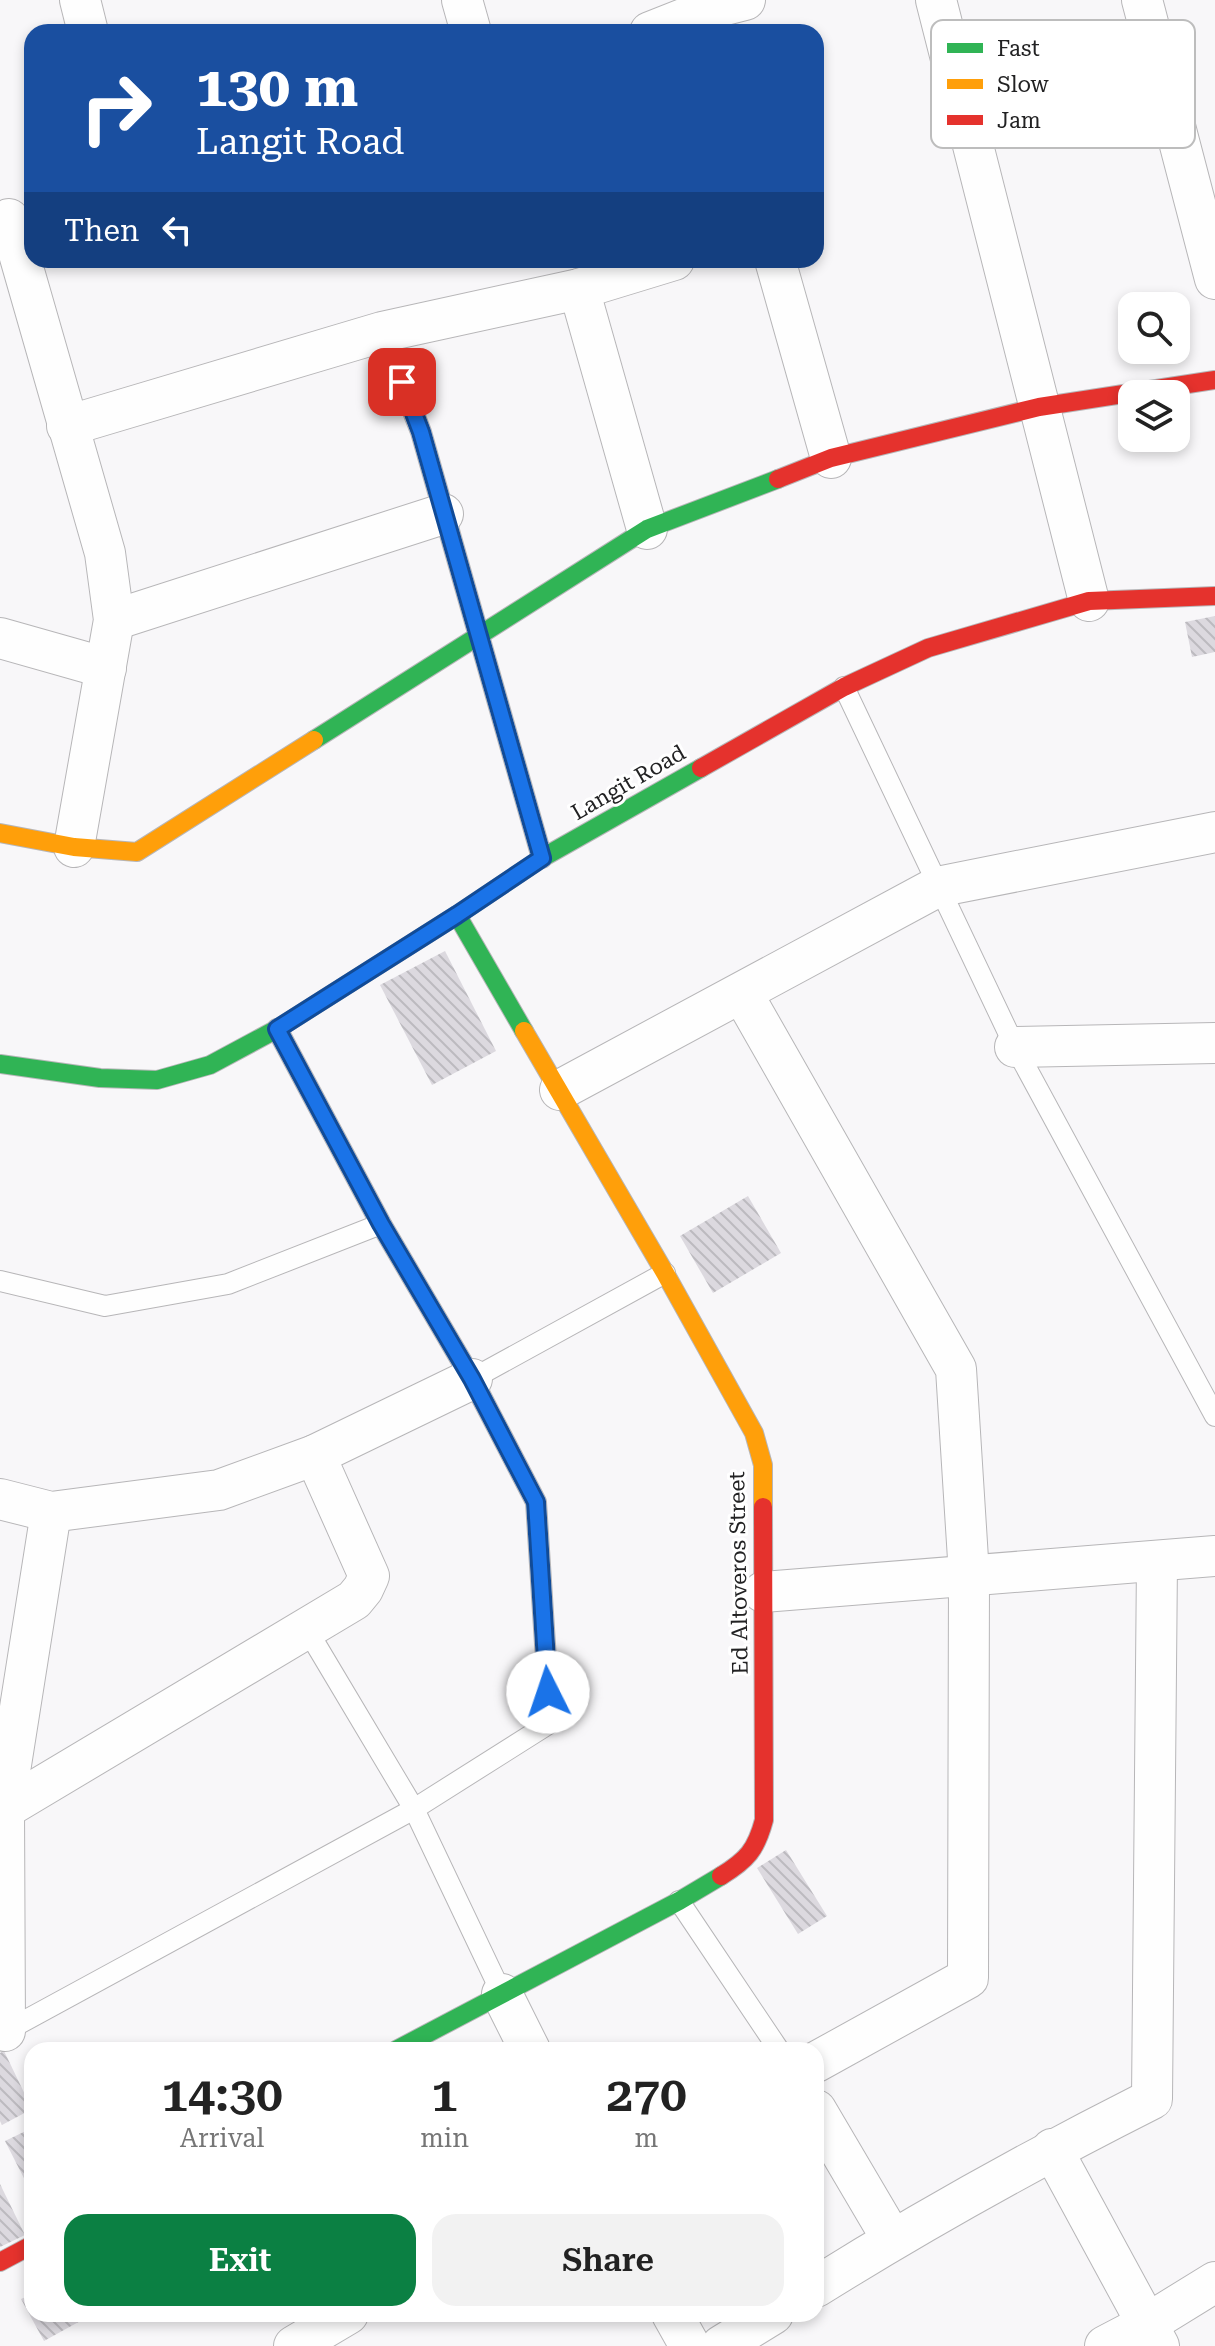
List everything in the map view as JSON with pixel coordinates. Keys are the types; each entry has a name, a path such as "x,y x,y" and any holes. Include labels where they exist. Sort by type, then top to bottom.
{"street":[{"path":"80,0 86,24"},
{"path":"462,0 469,24"},
{"path":"709,21 745,0"},
{"path":"936,0 941,20"},
{"path":"1142,0 1147,20"},
{"path":"973,148 1089,601"},
{"path":"1181,148 1215,279"},
{"path":"14,218 24,257"},
{"path":"27,268 67,426 105,553 114,620 74,847"},
{"path":"67,426 382,332 579,289 648,268"},
{"path":"777,268 831,458"},
{"path":"579,289 647,529"},
{"path":"0,833 74,847 137,852 647,529 831,458 1039,407 1215,380"},
{"path":"114,620 443,514"},
{"name":"Langit Road","path":"0,1064 100,1078 157,1080 210,1065 277,1029 542,858 844,687 928,648 1089,601 1215,596"},
{"path":"0,638 106,668"},
{"path":"560,1090 937,887 1215,832"},
{"name":"Ed Altoveros Street","path":"411,2042 679,1901 742,1863 758,1843 764,1820 763,1465 754,1433 457,915"},
{"path":"742,993 956,1369 969,1575 968,1978 824,2058"},
{"path":"1015,1047 1215,1043"},
{"path":"0,1499 51,1512 219,1490 315,1455 472,1379"},
{"path":"4,1809 354,1600 369,1576 315,1455"},
{"path":"3,2033 4,1809 51,1512"},
{"path":"763,1592 1215,1556"},
{"path":"824,2282 892,2239 1052,2149 1152,2099 1157,1561"},
{"path":"502,1994 526,2042"},
{"path":"824,2124 892,2239"},
{"path":"1052,2149 1153,2335"},
{"path":"0,2262 24,2249"},
{"path":"1105,2346 1153,2335 1215,2282"},
{"path":"294,2346 334,2322"},
{"path":"676,2322 690,2346"},
{"path":"721,2346 760,2322"}],"lane":[{"path":"382,332 421,432 542,858"},
{"path":"844,687 1015,1047 1215,1416"},
{"path":"3,2033 414,1809 550,1723 536,1502 472,1379 381,1224 277,1029"},
{"path":"0,1281 105,1306 228,1284 381,1224"},
{"path":"472,1379 665,1273"},
{"path":"306,1628 414,1809 502,1994"},
{"path":"679,1901 774,2042"}],"building":[{"path":"1215,616 1215,652 1192,657 1185,622"},
{"path":"445,951 496,1051 432,1085 380,985"},
{"path":"748,1196 781,1253 713,1293 680,1236"},
{"path":"786,1850 827,1916 798,1934 757,1868"},
{"path":"4,2051 24,2092 24,2113 2,2125 0,2121 0,2053"},
{"path":"24,2132 24,2178 5,2141"},
{"path":"0,2184 24,2235 0,2247"},
{"path":"34,2322 78,2322 44,2341"}],"traffic: fast":[{"path":"314,740 647,529 778,479"},
{"path":"0,1064 100,1078 157,1080 210,1065 277,1029 542,858 701,768"},
{"path":"457,915 524,1031"},
{"path":"411,2042 721,1876"}],"traffic: slow":[{"path":"0,833 74,847 137,852 314,740"},
{"path":"524,1031 754,1433 763,1465 763,1507"}],"traffic: jam":[{"path":"778,479 831,458 1039,407 1215,380"},
{"path":"701,768 844,687 928,648 1089,601 1215,596"},
{"path":"721,1876 749,1853 758,1839 764,1820 763,1507"},
{"path":"0,2262 24,2249"}],"route":[{"path":"402,382 421,432 542,858 277,1029 381,1224 472,1379 536,1502 548,1692"}]}
